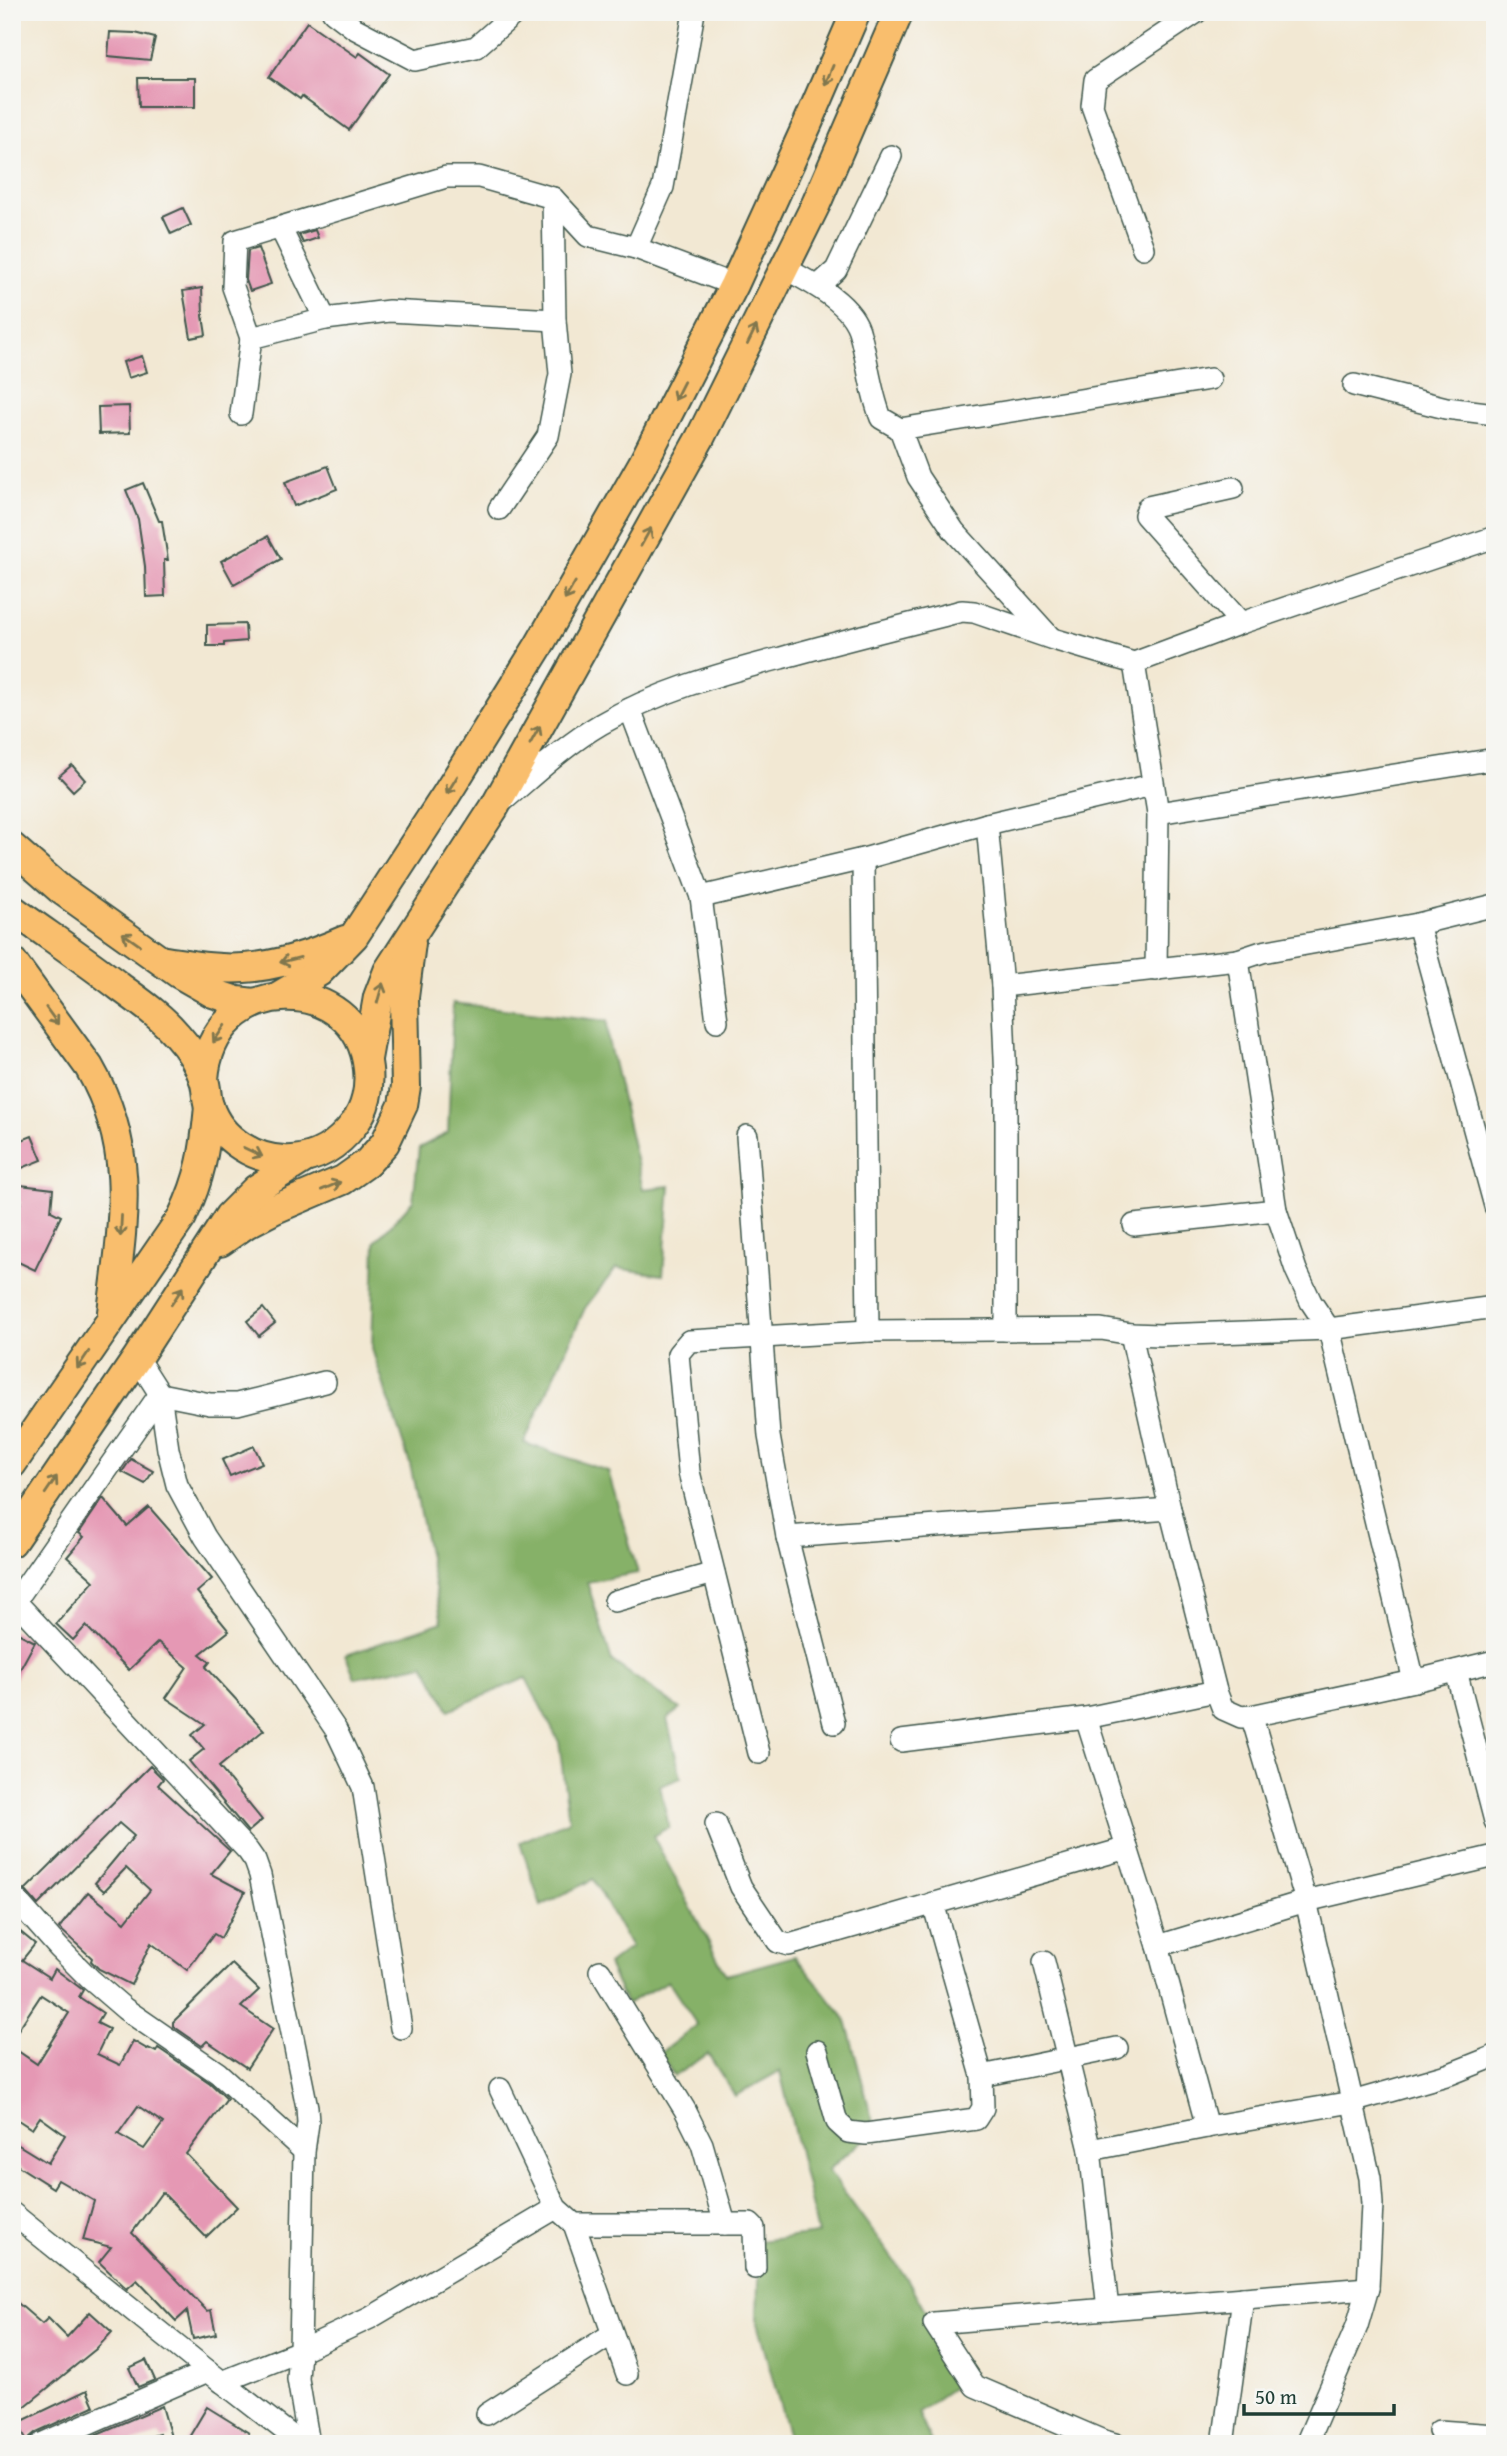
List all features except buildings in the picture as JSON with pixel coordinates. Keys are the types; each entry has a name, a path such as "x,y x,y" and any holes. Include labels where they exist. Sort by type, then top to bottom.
{"main road":[{"path":"12,1464 182,1217 202,1166 205,1063 217,1033 240,1010 266,1000 319,972 354,936 538,647 642,465 734,285 856,12"},
{"path":"12,1542 242,1201 276,1175 306,1158 326,1151 343,1138 357,1121 366,1102 369,1081 367,1059 382,984 388,971 494,808 694,450 816,204 899,12"},
{"path":"12,847 60,889 213,993 237,1001 301,997 324,1005 343,1018 358,1037 367,1059"},
{"path":"12,909 105,975 160,1019 185,1046 224,1132 248,1150 276,1160 306,1158"},
{"path":"161,960 224,968 259,967 318,952 354,936"},
{"path":"206,1252 256,1219 344,1180 367,1163 385,1143 398,1120 405,1096 404,997 412,936"},
{"path":"12,961 89,1068 114,1122 123,1181 120,1248 112,1317"}],"street":[{"path":"333,12 354,28 415,61 476,47 516,12"},
{"path":"636,248 663,187 694,12"},
{"path":"1143,248 1092,106 1095,80 1197,12"},
{"path":"818,286 836,270 891,156"},
{"path":"241,414 251,338 233,287 236,241 446,177 478,177 553,198 588,236 636,248 734,285"},
{"path":"499,509 548,436 559,374 555,320 553,198"},
{"path":"280,227 325,319"},
{"path":"784,268 818,286 853,317 860,332 867,371 881,418 900,429 1210,379"},
{"path":"251,338 325,319 389,311 555,320"},
{"path":"1354,385 1446,408 1495,414"},
{"path":"900,429 918,477 954,531 1053,639"},
{"path":"1233,488 1148,507 1145,515 1241,624"},
{"path":"494,808 561,752 598,726 630,709 716,675 962,611 974,612 1134,663 1495,537"},
{"path":"1134,663 1158,813 1156,970"},
{"path":"630,709 701,897 717,1021"},
{"path":"1158,813 1495,759"},
{"path":"701,897 863,859 987,824 1152,785"},
{"path":"987,824 1002,986 1006,1082 1006,1330"},
{"path":"863,859 868,1331"},
{"path":"1002,986 1238,960 1262,952 1418,924 1495,905"},
{"path":"1418,924 1494,1198"},
{"path":"1238,960 1276,1210 1296,1270 1311,1302 1329,1329 1415,1681"},
{"path":"747,1136 769,1436 787,1537 834,1723"},
{"path":"1134,1225 1276,1210"},
{"path":"760,1753 689,1472 678,1354 689,1341 868,1331 1101,1329 1131,1334 1329,1329 1495,1307"},
{"path":"1131,1334 1170,1509 1216,1691 1226,1712 1241,1717 1251,1716 1495,1661"},
{"path":"137,1357 160,1394 168,1450 177,1485 205,1537 336,1730 359,1776 401,2028"},
{"path":"160,1394 210,1404 237,1404 325,1382"},
{"path":"160,1394 14,1604 256,1861 307,2107 298,2379 309,2444"},
{"path":"787,1537 1170,1509"},
{"path":"615,1601 714,1573"},
{"path":"1456,1671 1495,1821"},
{"path":"901,1741 1086,1718 1216,1691"},
{"path":"1251,1716 1306,1901 1371,2192 1368,2288 1357,2326 1306,2444"},
{"path":"1086,1718 1158,1946 1207,2127"},
{"path":"716,1824 741,1887 778,1942 795,1945 1127,1848"},
{"path":"1158,1946 1306,1901 1495,1856"},
{"path":"12,1895 90,1979 125,2009 218,2073 304,2151"},
{"path":"817,2051 838,2122 848,2132 866,2134 976,2119 983,2108 982,2076 933,1903"},
{"path":"1044,1962 1090,2150 1108,2309"},
{"path":"600,1971 685,2110 702,2144 725,2224"},
{"path":"982,2076 1117,2048"},
{"path":"1090,2150 1352,2102 1451,2074 1495,2056"},
{"path":"500,2089 556,2208 574,2224 626,2374"},
{"path":"41,2444 215,2377 300,2351 370,2318 556,2208"},
{"path":"12,2213 302,2444"},
{"path":"574,2224 750,2224 754,2228 755,2268"},
{"path":"1115,2444 975,2386 934,2323 1368,2288"},
{"path":"1223,2444 1243,2298"},
{"path":"487,2414 612,2334"},
{"path":"1439,2431 1483,2438"}],"green space":[{"path":"453,1003 607,1021 608,1040 643,1189 670,1186 663,1275 616,1268 585,1308 524,1443 608,1471 638,1573 587,1582 612,1661 680,1709 667,1719 681,1778 660,1786 669,1827 653,1836 726,1975 795,1956 846,2020 875,2130 828,2170 908,2280 964,2380 918,2412 932,2444 791,2444 757,2323 759,2241 818,2234 780,2071 735,2096 708,2054 674,2076 660,2053 697,2025 668,1981 626,2004 608,1965 631,1947 593,1879 541,1906 520,1842 569,1821 559,1742 526,1678 449,1710 424,1664 355,1678 346,1655 442,1622 410,1464 372,1349 375,1242 413,1201 419,1148 448,1133"}]}
